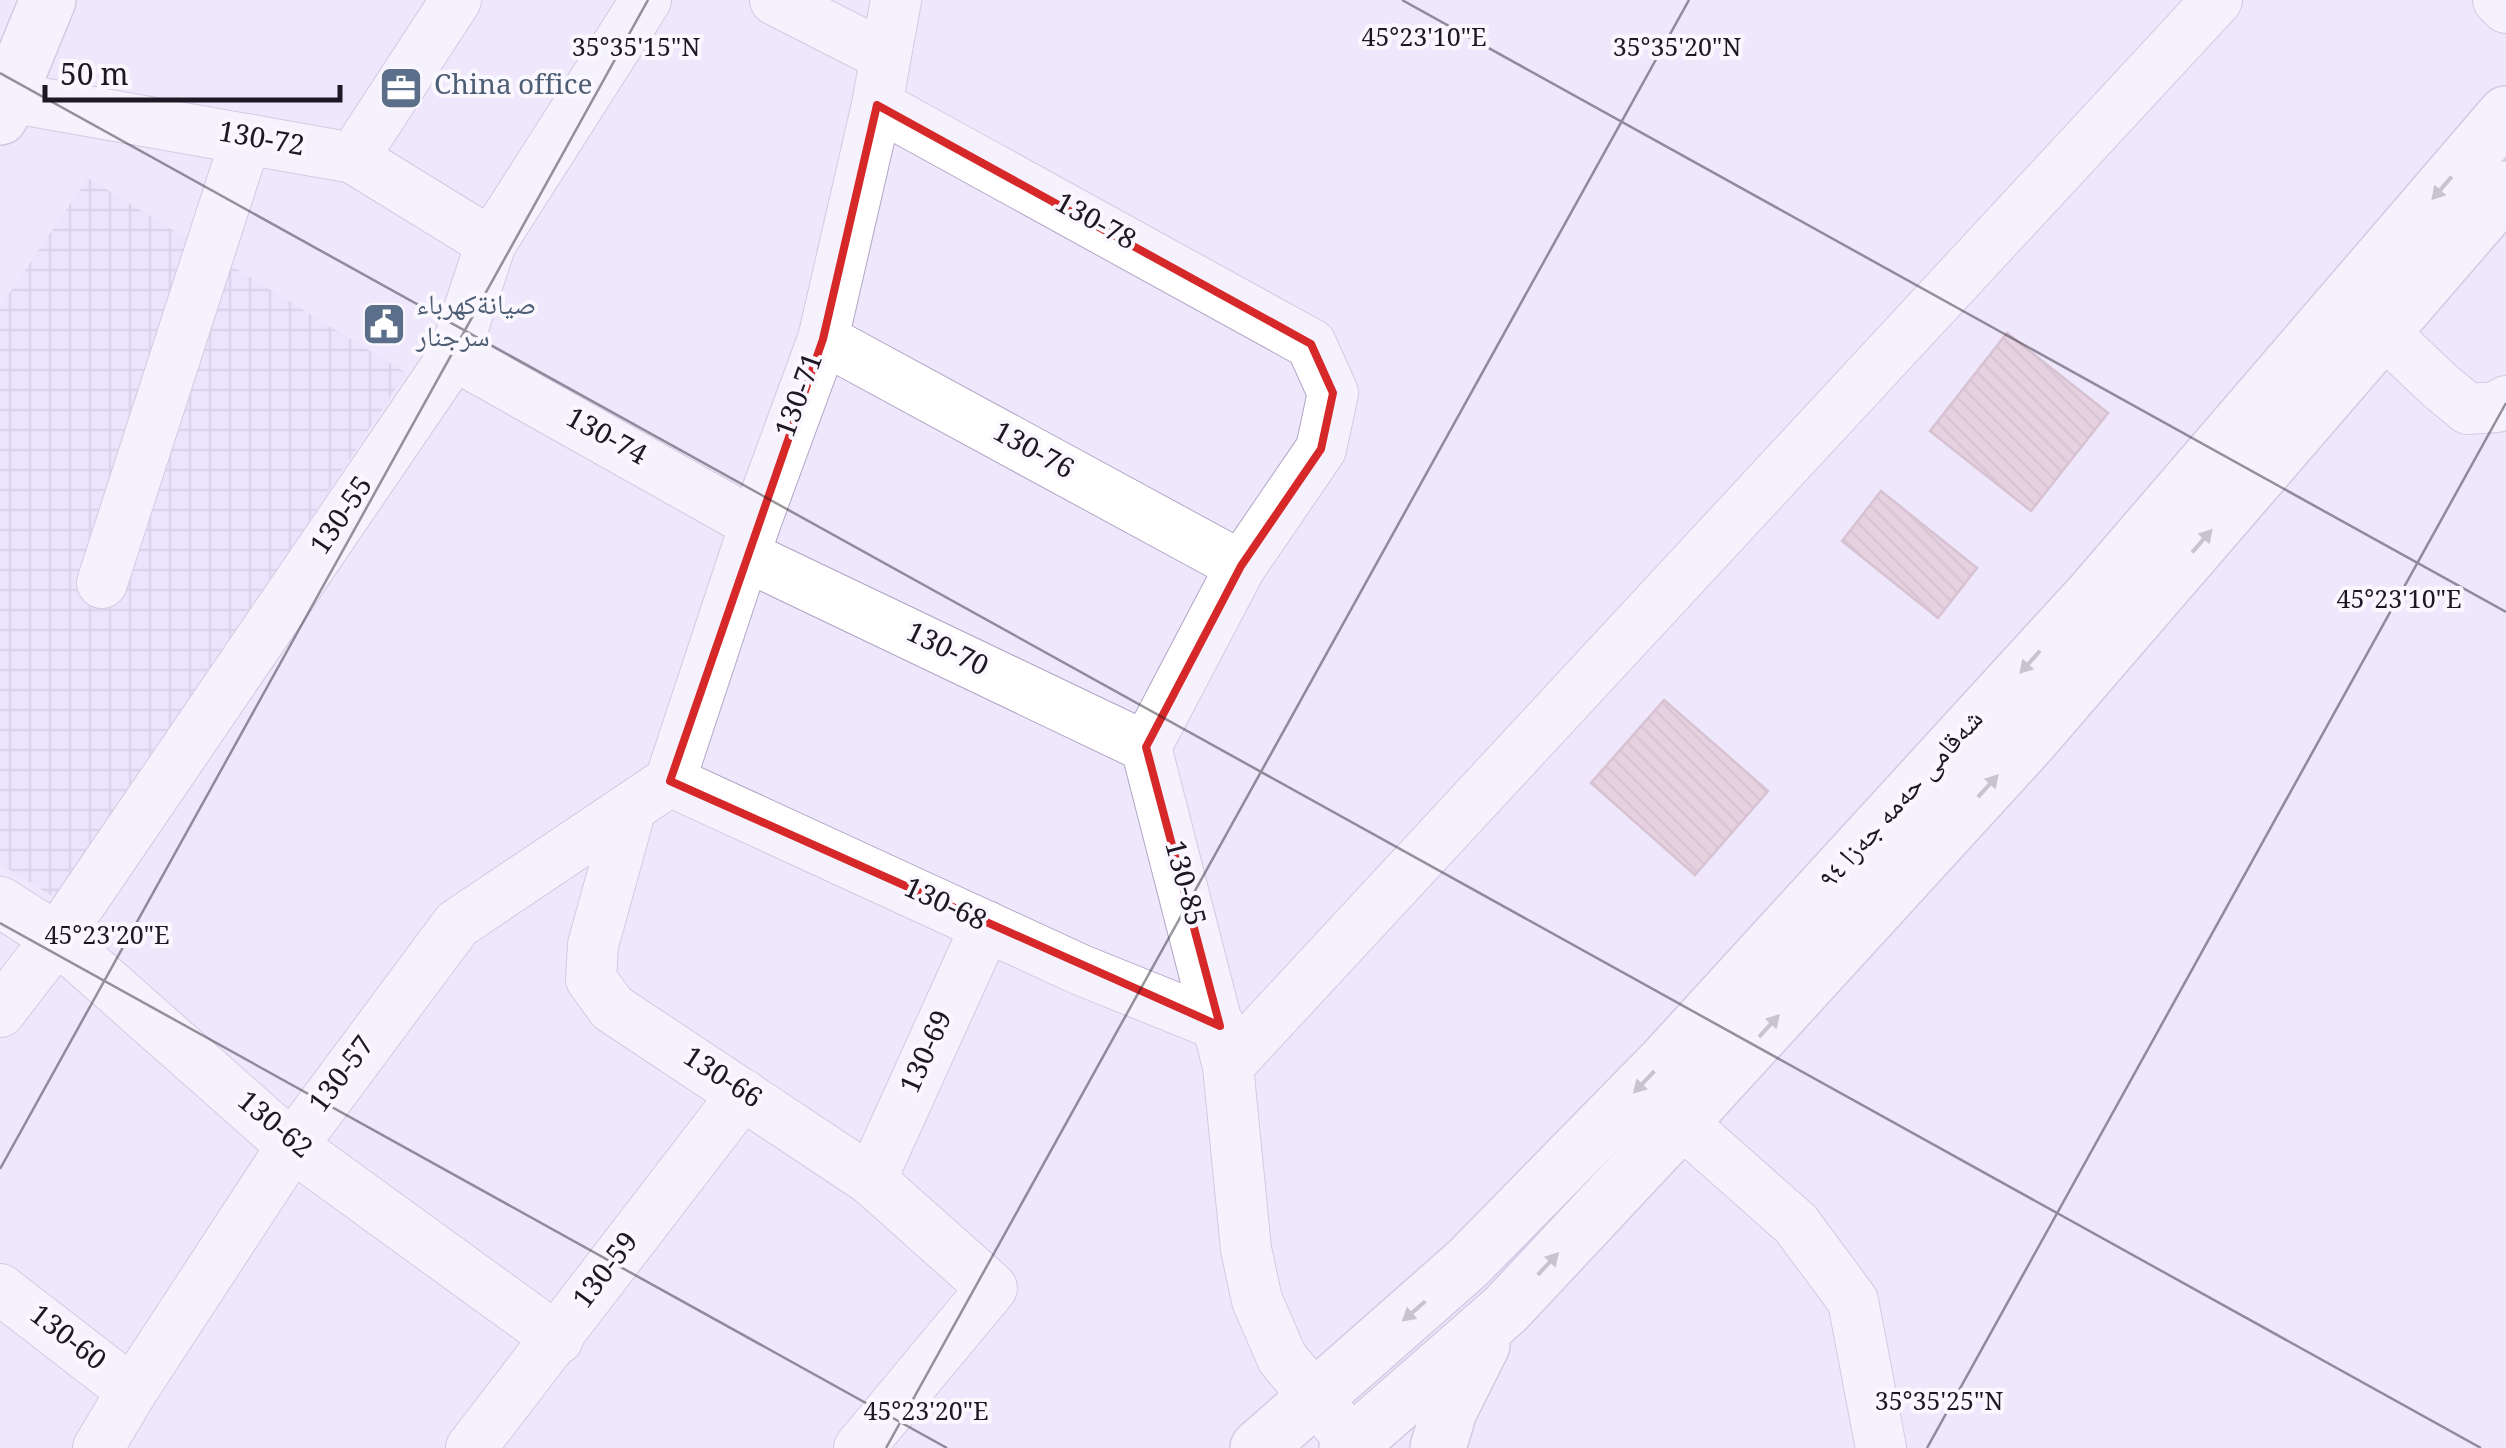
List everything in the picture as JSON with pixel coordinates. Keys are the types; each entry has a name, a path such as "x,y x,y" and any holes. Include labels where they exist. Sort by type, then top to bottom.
{"main road":[{"path":"4,107 48,0"},
{"name":"شەقامی حەمە جەزا ٩٤","path":"1351,1446 1506,1309 2026,744 2366,315 2506,114"},
{"name":"شەقامی حەمە جەزا ٩٤","path":"1258,1448 1468,1264 1664,1062 2096,590 2366,315 2506,190"},
{"path":"1438,1448 1448,1411 1474,1358 1506,1309"}],"street":[{"path":"353,158 456,0"},
{"name":"130-55","path":"0,1012 57,938 454,355 491,244 646,0"},
{"path":"776,0 885,56"},
{"name":"130-71","path":"650,794 750,540 823,338 877,105 896,0"},
{"path":"1224,1046 2217,0"},
{"path":"2498,0 2506,8"},
{"name":"130-78","path":"877,105 1312,344 1333,392 1321,450 1241,566"},
{"name":"130-72","path":"4,107 246,139 353,158 491,244"},
{"path":"102,584 246,139"},
{"path":"2366,315 2468,409 2497,407 2506,401"},
{"name":"130-76","path":"823,338 1241,566"},
{"name":"130-74","path":"454,355 750,540"},
{"name":"130-70","path":"750,540 1146,747"},
{"path":"1146,747 1241,566"},
{"name":"130-85","path":"1146,747 1224,1046 1246,1249 1257,1300 1282,1358 1351,1446"},
{"name":"130-68","path":"650,794 986,926 1081,970 1224,1046"},
{"name":"130-66","path":"650,794 594,944 591,979 612,1008 871,1180 992,1288 860,1448"},
{"name":"130-57","path":"98,1448 292,1146 458,924 650,794"},
{"name":"130-62","path":"0,902 57,938 292,1146 558,1339"},
{"name":"130-69","path":"871,1180 986,926"},
{"name":"130-59","path":"471,1448 744,1094"},
{"path":"1681,1122 1796,1224 1853,1301 1881,1448"},
{"name":"130-60","path":"0,1289 132,1391"}],"highlighted area":[{"path":"877,105 1311,344 1333,393 1321,449 1241,566 1146,747 1220,1026 670,781 823,339"}],"shaded area":[{"path":"88,178 406,373 60,901 0,864 0,307"}],"building":[{"path":"2007,333 2108,413 2031,511 1930,431"},
{"path":"1881,491 1977,568 1938,618 1842,541"},
{"path":"1664,700 1768,791 1695,875 1591,783"}],"place":[{"name":"China office","path":"401,88"},
{"name":"صيانةكهرباء سرجنار","path":"384,324"}]}
